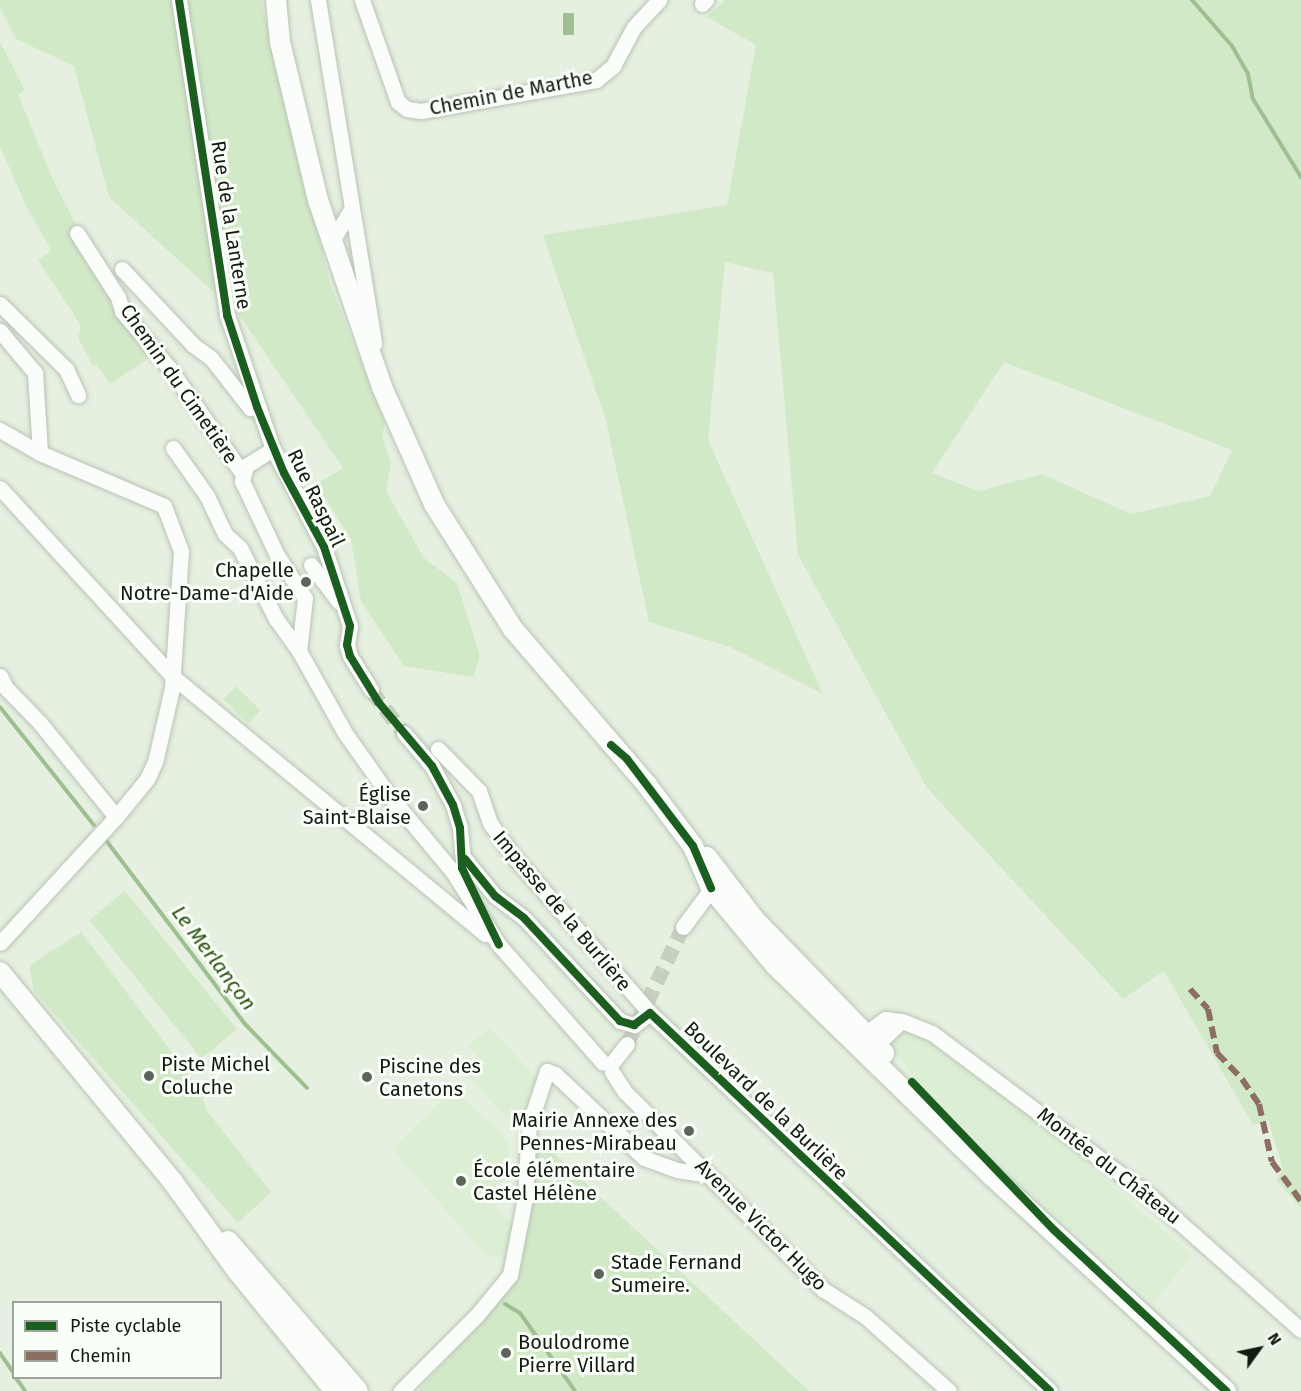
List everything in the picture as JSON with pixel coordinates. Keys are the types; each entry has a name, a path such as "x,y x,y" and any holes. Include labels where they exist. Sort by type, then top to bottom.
{"main road":[{"path":"277,0 280,42 297,118 332,241 382,387 417,468 448,529 513,629 611,745 627,759 679,826 715,883 775,965 842,1028 870,1043"},
{"path":"715,883 754,919 870,1043 1054,1230 1226,1391"},
{"path":"0,972 173,1182 358,1391"},
{"path":"173,1182 238,1272 335,1391"}],"street":[{"name":"Rue de la Lanterne","path":"179,0 227,315 273,449"},
{"path":"318,0 382,387"},
{"name":"Chemin de Marthe","path":"362,0 398,102 407,109 421,111 596,80 613,66 634,27 659,0"},
{"path":"634,27 646,0"},
{"path":"332,241 351,209"},
{"name":"Chemin du Cimetière","path":"76,234 118,297 122,311 170,369 242,473"},
{"path":"122,269 193,345 211,358 250,408 257,407"},
{"path":"0,304 66,369 78,395"},
{"path":"0,331 35,373 40,453"},
{"path":"0,430 40,453 164,506 181,551 172,676 155,762 147,779 116,817 0,943"},
{"path":"173,448 207,496 225,534 240,548 276,619 299,651 345,733 388,794 453,872 499,945"},
{"path":"273,449 246,466 242,473 244,492 285,569 305,598 299,651"},
{"name":"Rue Raspail","path":"273,449 318,529 351,631 347,645 350,656 371,690"},
{"path":"0,488 172,676 499,945"},
{"name":"Rue Raspail","path":"311,565 331,595 342,604"},
{"path":"0,676 6,688 40,723 116,817"},
{"path":"404,733 432,766 453,805 464,858 462,867 499,945"},
{"name":"Impasse de la Burlière","path":"438,749 479,791 490,823 514,857 650,1013"},
{"path":"464,858 495,896 524,918 620,1021 634,1025 650,1013"},
{"path":"683,927 715,883"},
{"name":"Avenue Victor Hugo","path":"499,945 609,1066 625,1092 824,1290 866,1317 949,1391"},
{"name":"Boulevard de la Burlière","path":"650,1013 1050,1391"},
{"name":"Montée du Château","path":"870,1043 902,1021 932,1033 1049,1118 1228,1262 1301,1330"},
{"path":"609,1066 627,1044"},
{"path":"401,1390 477,1316 510,1275 525,1198 529,1125 547,1071 555,1074 644,1158 677,1170 710,1175"}],"shaded area":[{"path":"0,0 261,0 330,283 385,424 382,436 391,463 386,491 424,558 457,583 480,656 473,677 404,666 361,601 351,539 316,484 343,468 240,316 109,197 74,66 16,39 0,8"},
{"path":"725,0 1301,0 1301,1208 1276,1180 1283,1169 1268,1120 1253,1125 1164,971 1123,999 927,788 798,555 773,273 725,262 708,440 823,694 730,647 649,622 606,421 543,235 727,205 756,45 707,17","holes":["1004,362 1232,450 1210,496 1131,514 1042,474 978,491 932,473"]},
{"path":"563,13 574,13 574,35 563,35"},
{"path":"0,42 25,90 18,94 53,180 116,300 110,304 152,356 110,384 96,364 93,366 78,338 81,327 38,260 51,250 25,204 0,146"},
{"path":"236,686 261,711 248,723 223,699"},
{"path":"125,891 237,1029 201,1058 89,920"},
{"name":"Piste Michel Coluche","path":"81,932 201,1091 206,1110 271,1192 238,1223 34,991 29,966"},
{"path":"905,1027 1021,1106 1192,1255 1154,1303 1036,1198 919,1083 891,1047"},
{"path":"490,1028 536,1077 523,1124 506,1118 468,1075 482,1062 468,1046"},
{"name":"École élémentaire Castel Hélène","path":"453,1090 501,1132 508,1144 510,1175 494,1188 501,1197 494,1203 507,1219 514,1220 507,1259 484,1254 392,1149"},
{"name":"Stade Fernand Sumeire.","path":"534,1135 809,1391 418,1391 509,1290 520,1258"}],"waterway":[{"path":"1192,0 1232,46 1248,74 1253,99 1301,177"},
{"name":"Le Merlançon","path":"0,707 94,825"},
{"name":"Le Merlançon","path":"105,839 245,1024 307,1088"},
{"name":"Le Merlançon","path":"505,1304 520,1313 575,1391"},
{"path":"0,1353 12,1371"},
{"path":"17,1379 25,1391"}],"tunnel":[{"path":"371,690 404,733"},
{"path":"627,1044 683,927"}],"marked path":[{"path":"1190,989 1208,1009 1217,1053 1242,1079 1259,1104 1272,1162 1301,1201"}],"cycle path":[{"path":"179,0 227,315 257,407 284,473 324,547 350,626 347,645 350,656 379,703 432,766 453,805 460,828 462,868 499,945"},
{"path":"611,745 627,759 693,846 711,888"},
{"path":"465,859 495,896 524,918 620,1021 634,1025 650,1013 1050,1391"},
{"path":"912,1082 1054,1230 1226,1391"}],"place":[{"name":"Chapelle Notre-Dame-d'Aide","path":"306,582"},
{"name":"Église Saint-Blaise","path":"423,806"},
{"name":"Piste Michel Coluche","path":"149,1076"},
{"name":"Piscine des Canetons","path":"367,1077"},
{"name":"Mairie Annexe des Pennes-Mirabeau","path":"689,1131"},
{"name":"École élémentaire Castel Hélène","path":"461,1181"},
{"name":"Stade Fernand Sumeire.","path":"599,1274"},
{"name":"Boulodrome Pierre Villard","path":"506,1353"}]}
